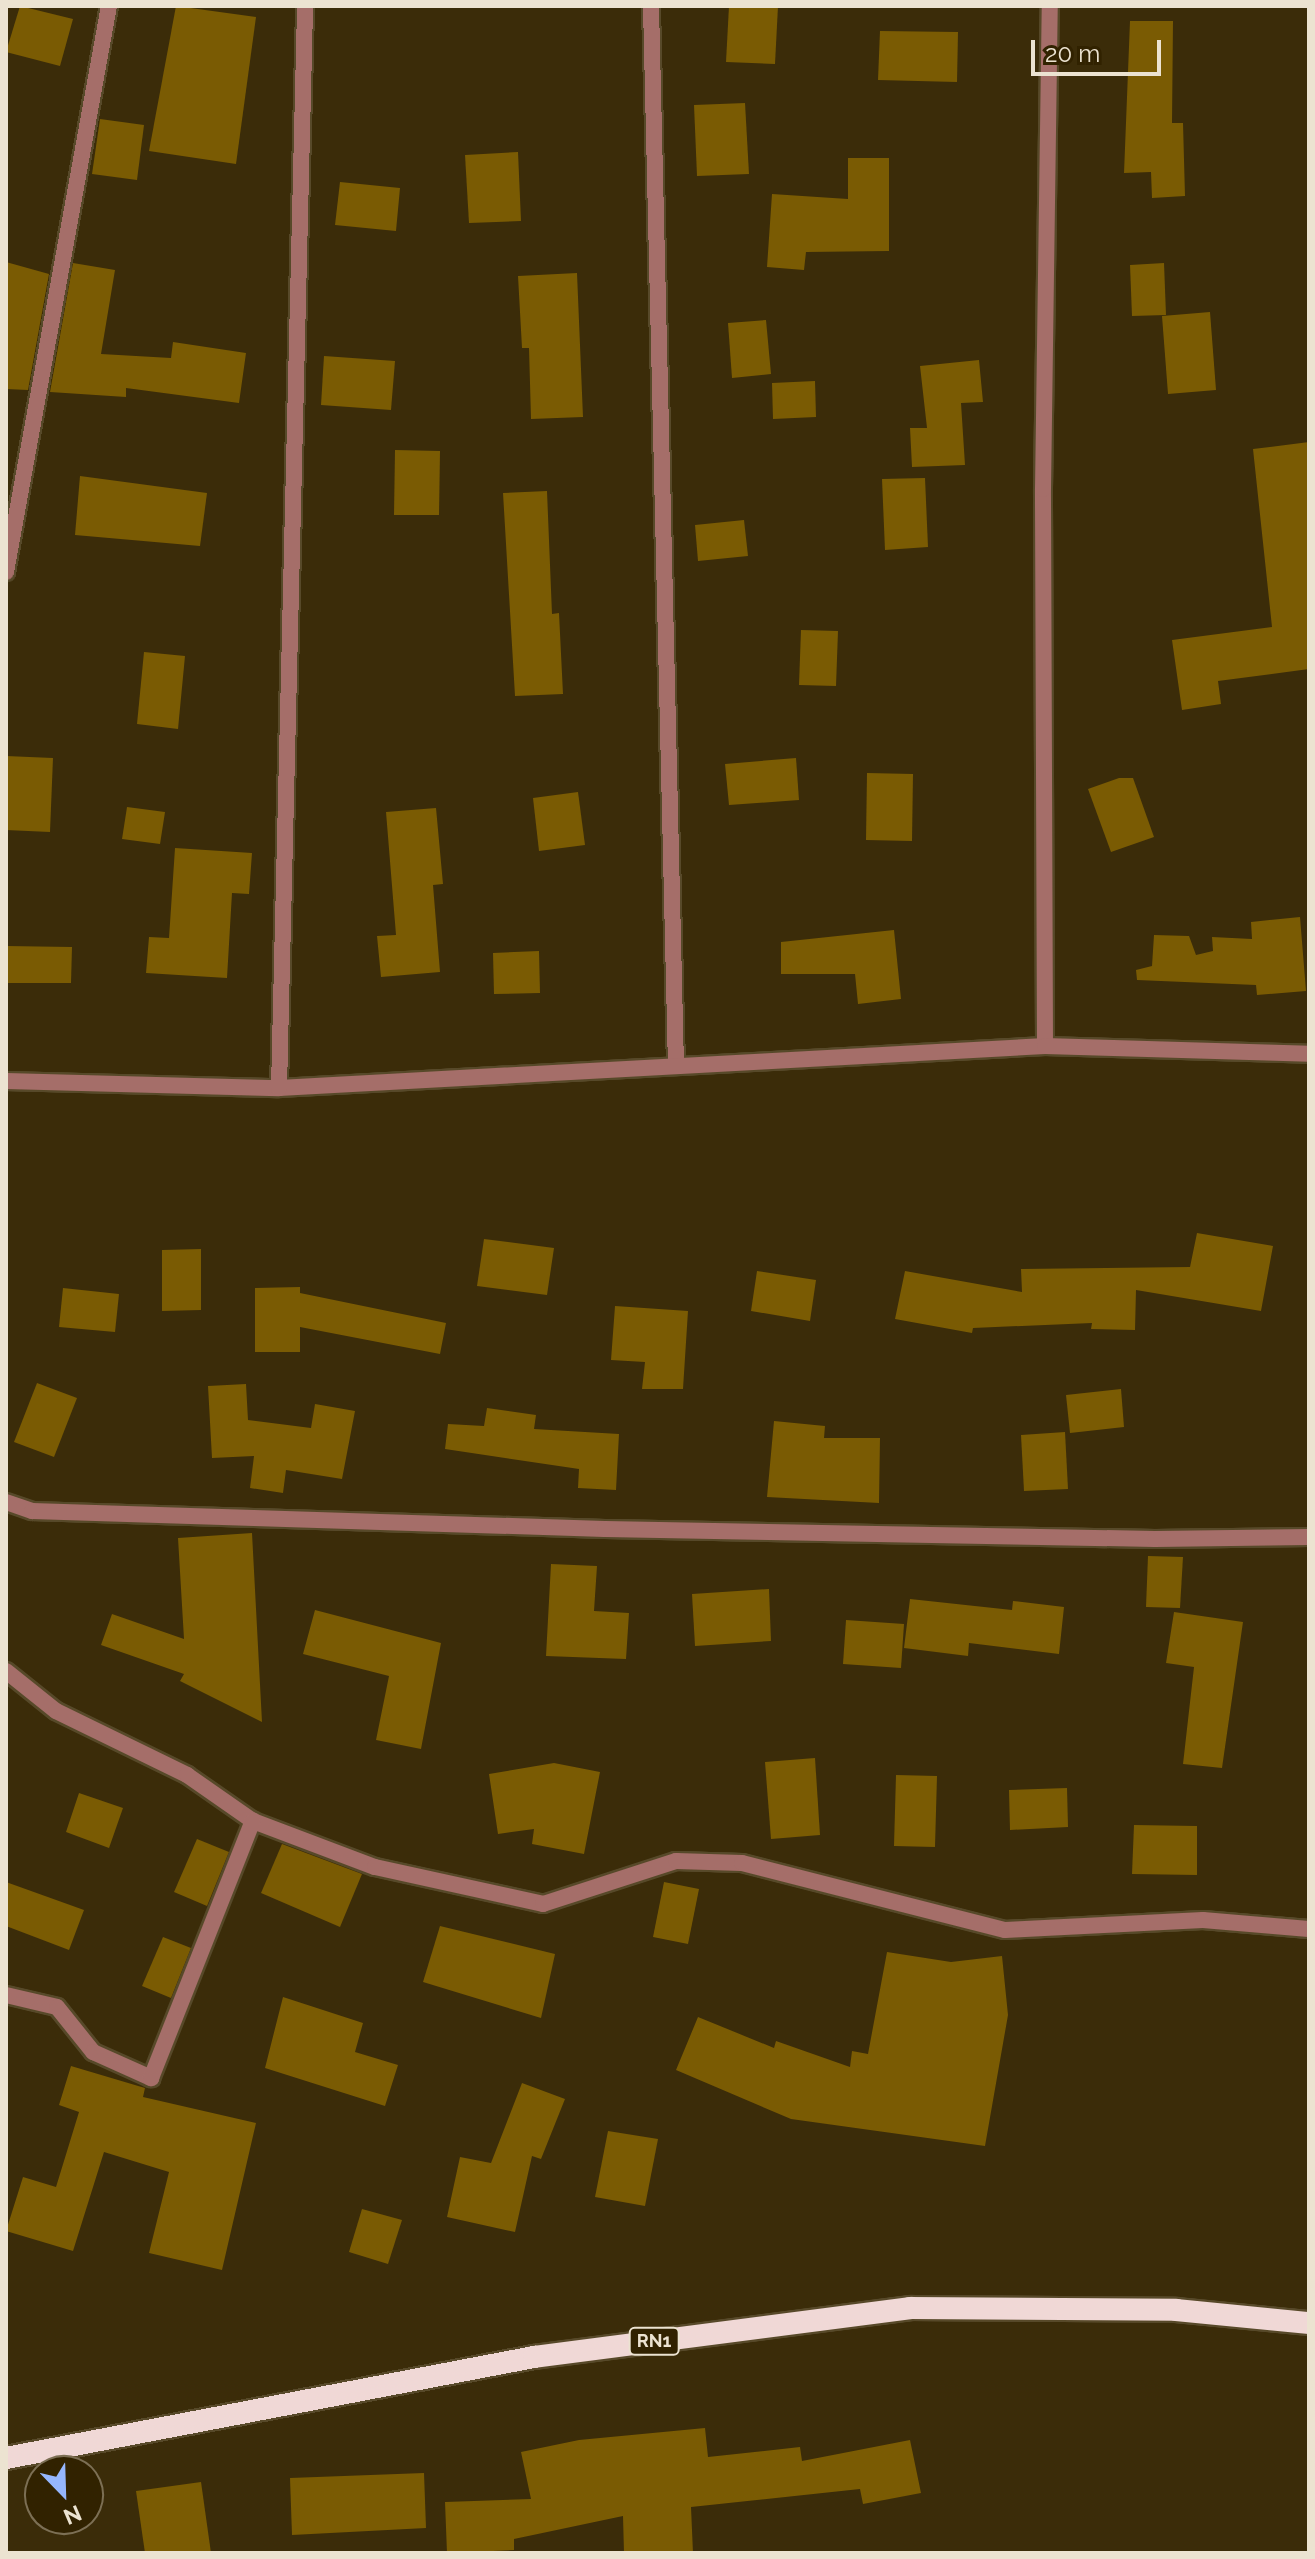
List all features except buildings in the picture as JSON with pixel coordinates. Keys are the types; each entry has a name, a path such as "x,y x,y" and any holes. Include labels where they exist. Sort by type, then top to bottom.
{"highway":[{"name":"RN1","path":"6,2458 534,2357 910,2308 1176,2310 1309,2323"}],"street":[{"path":"6,572 109,6"},
{"path":"279,1088 305,6"},
{"path":"651,6 676,1065"},
{"path":"1045,1046 1043,489 1050,6"},
{"path":"6,1081 279,1088 1045,1046 1309,1054"},
{"path":"6,1502 32,1511 605,1529 1309,1537"},
{"path":"6,1671 56,1711 187,1775 253,1821 375,1867 543,1904 676,1861 742,1863 1005,1930 1203,1920 1309,1929"},
{"path":"6,1995 57,2007 93,2052 151,2078 253,1821"}]}
